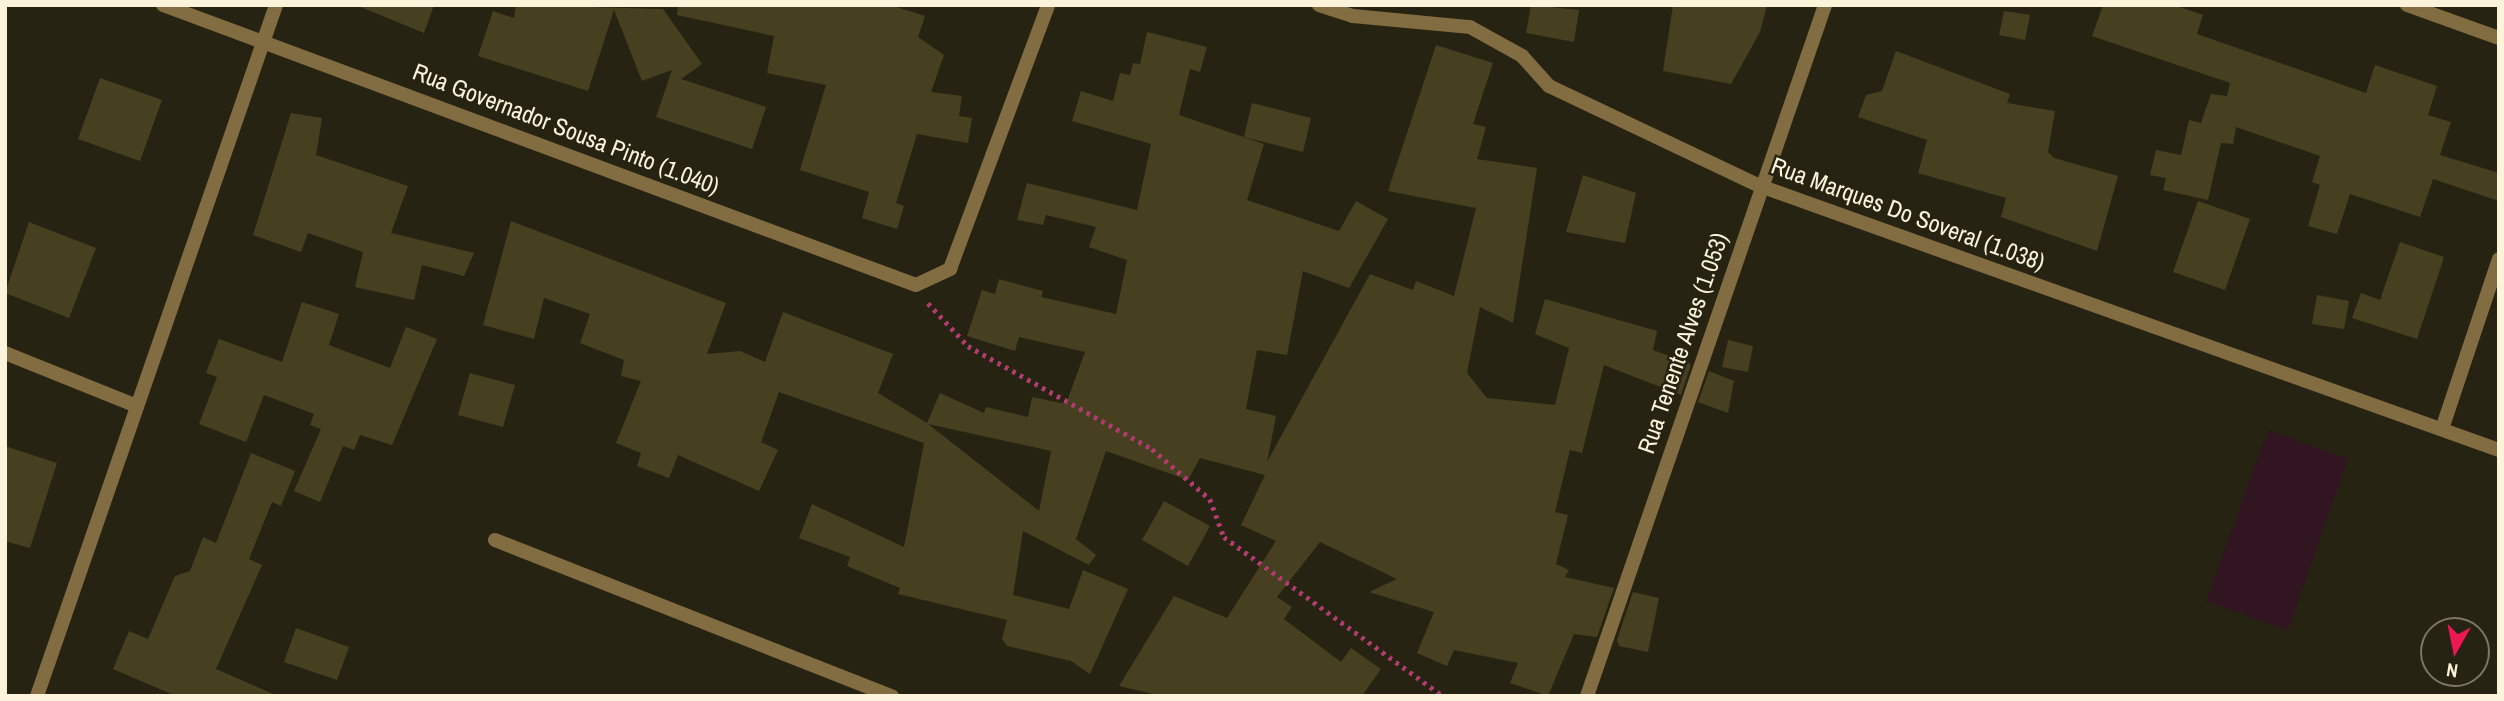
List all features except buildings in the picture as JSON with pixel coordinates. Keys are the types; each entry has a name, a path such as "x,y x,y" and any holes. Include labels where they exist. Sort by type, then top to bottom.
{"street":[{"name":"Rua Governador Sousa Pinto (1.040)","path":"163,5 264,40 916,285"},
{"path":"37,696 276,5"},
{"path":"916,285 950,269 1048,5"},
{"name":"Rua Marques Do Soveral (1.038)","path":"1319,5 1353,16 1470,27 1522,56 1549,86 1760,186 2499,450"},
{"name":"Rua Tenente Alves (1.053)","path":"1587,696 1760,186 1825,5"},
{"path":"2407,5 2499,38"},
{"path":"2442,429 2499,259"},
{"path":"5,353 137,406"},
{"path":"495,540 892,696"}],"path":[{"path":"916,285 968,346 1152,449 1210,499 1224,537 1443,696"}],"shaded area":[{"path":"2268,430 2348,459 2288,630 2206,601"}]}
